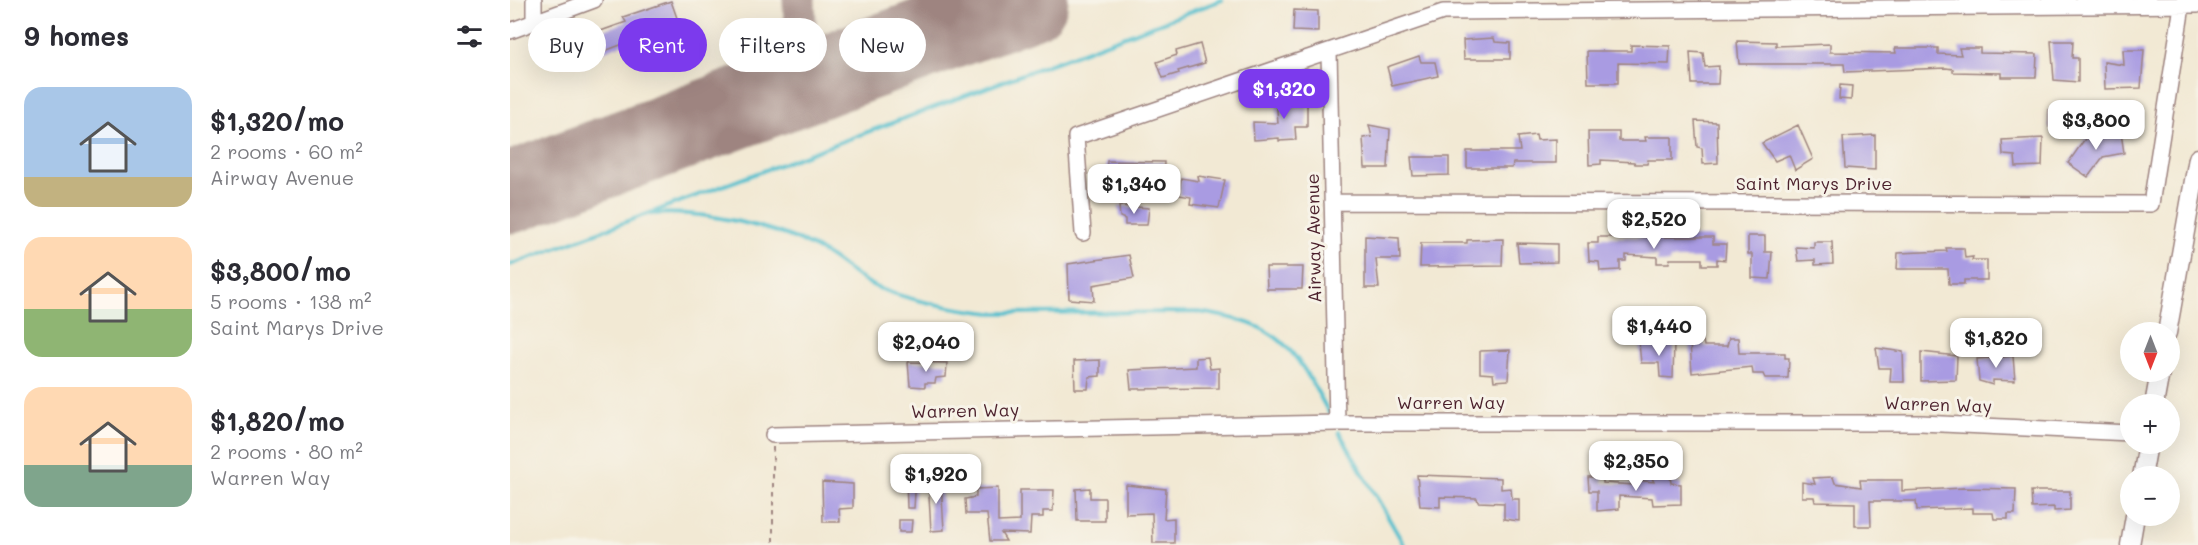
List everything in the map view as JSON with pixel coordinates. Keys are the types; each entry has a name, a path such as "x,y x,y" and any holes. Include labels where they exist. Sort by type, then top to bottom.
{"main road":[{"path":"2169,322 2198,158"},
{"path":"2130,545 2133,526"}],"street":[{"path":"534,0 534,18"},
{"path":"545,18 594,0"},
{"path":"1083,232 1076,137 1443,12 2190,5"},
{"name":"Saint Marys Drive","path":"1332,202 2151,204 2190,5"},
{"path":"510,31 528,24"},
{"name":"Airway Avenue","path":"1329,52 1337,423"},
{"name":"Warren Way","path":"773,435 1337,423 1921,423 2120,433"}],"path":[{"path":"773,435 773,545"}],"building":[{"path":"671,1 677,18 624,18"},
{"path":"1294,10 1318,11 1318,32 1293,31"},
{"path":"618,25 618,46 606,50 606,29"},
{"path":"1494,38 1495,42 1510,43 1510,59 1464,59 1463,40"},
{"path":"1737,41 1776,42 1776,46 1830,44 1830,52 1896,53 1895,48 1938,48 1938,54 1961,55 1959,48 1980,48 1980,53 2037,54 2036,77 2001,77 2001,73 1953,72 1953,69 1946,68 1845,72 1844,64 1739,64"},
{"path":"2051,41 2073,41 2072,58 2078,58 2078,82 2054,80"},
{"path":"1200,44 1205,63 1163,78 1157,62 1177,55 1176,51"},
{"path":"1631,45 1670,46 1669,64 1618,63 1618,83 1588,83 1587,51 1631,51"},
{"path":"2123,50 2144,50 2141,88 2105,89 2104,62 2124,65"},
{"path":"1690,52 1703,53 1705,67 1719,66 1718,84 1692,84"},
{"path":"1419,56 1421,62 1435,62 1438,76 1392,86 1387,67"},
{"path":"1840,85 1852,86 1851,100 1839,99"},
{"path":"1307,95 1307,127 1295,127 1296,140 1279,141 1279,138 1254,140 1253,122 1278,123 1276,98"},
{"path":"2049,110 2073,110 2073,127 2049,127"},
{"path":"1695,121 1717,122 1718,163 1703,164 1702,148 1697,147"},
{"path":"1369,125 1390,129 1388,168 1365,168 1363,138 1372,137"},
{"path":"1798,125 1813,159 1795,170 1789,155 1775,161 1762,143"},
{"path":"1588,132 1619,132 1619,141 1646,141 1645,137 1672,137 1672,160 1648,160 1647,164 1635,164 1634,162 1601,160 1601,164 1589,165"},
{"path":"2089,133 2121,133 2124,153 2103,157 2088,177 2068,163"},
{"path":"1536,135 1537,140 1556,139 1556,163 1513,163 1512,168 1467,168 1467,151 1520,151 1518,137"},
{"path":"1875,135 1875,170 1845,168 1843,137"},
{"path":"2043,138 2042,166 2016,167 2015,156 2003,155 2002,140"},
{"path":"1411,157 1449,157 1449,175 1413,176"},
{"path":"1107,161 1164,162 1163,183 1147,183 1147,189 1136,189 1136,183 1117,183 1118,174 1106,174"},
{"path":"1198,176 1225,180 1219,208 1190,204 1191,197 1179,195 1181,178 1199,181"},
{"path":"1119,206 1149,208 1147,225 1125,225 1125,219 1120,217"},
{"path":"1365,236 1399,238 1400,259 1376,259 1379,288 1365,288"},
{"path":"1748,236 1765,236 1765,252 1772,252 1770,279 1752,278 1752,254 1748,254"},
{"path":"1598,237 1713,237 1713,244 1726,244 1725,260 1717,259 1717,265 1702,265 1702,259 1670,259 1669,263 1657,263 1657,257 1626,255 1626,261 1620,261 1620,270 1600,271 1599,262 1589,261 1588,243 1598,243"},
{"path":"1503,239 1502,266 1420,267 1421,243 1467,243 1467,240"},
{"path":"1814,242 1832,242 1833,264 1815,265 1815,260 1798,261 1796,247 1814,248"},
{"path":"1517,243 1557,244 1557,262 1519,263"},
{"path":"1946,248 1964,248 1965,258 1987,260 1987,280 1964,280 1964,284 1949,284 1948,269 1897,269 1898,253 1947,251"},
{"path":"1129,255 1134,278 1093,285 1094,301 1069,299 1068,264"},
{"path":"1266,267 1303,267 1302,289 1267,289"},
{"path":"1729,338 1738,338 1739,353 1785,353 1785,358 1789,358 1788,378 1765,378 1763,374 1753,374 1752,367 1692,373 1690,342 1703,341 1704,346 1727,346"},
{"path":"1639,343 1674,343 1673,378 1660,377 1659,363 1641,363"},
{"path":"1876,348 1903,352 1904,382 1890,382 1891,368 1879,368"},
{"path":"1510,350 1508,380 1494,381 1493,374 1480,373 1480,351"},
{"path":"1921,352 1957,356 1956,380 1921,381"},
{"path":"2013,356 2015,381 1993,380 1993,385 1979,381 1977,359"},
{"path":"1208,357 1210,369 1219,368 1219,388 1131,389 1129,370 1196,367 1196,358"},
{"path":"1100,360 1100,376 1089,377 1088,389 1075,389 1074,361"},
{"path":"908,362 947,363 946,377 936,378 935,383 925,383 925,387 910,386"},
{"path":"1417,475 1501,478 1501,489 1511,488 1512,499 1519,499 1519,521 1504,519 1504,503 1478,502 1477,498 1440,497 1440,507 1420,506"},
{"path":"906,476 916,477 914,508 907,508"},
{"path":"1651,476 1670,476 1671,483 1681,484 1681,504 1653,505 1652,498 1619,496 1619,509 1597,511 1597,491 1589,491 1588,477 1603,477 1603,483 1634,485 1633,480 1654,482"},
{"path":"1833,477 1835,483 1861,487 1860,480 1902,480 1902,491 1964,488 2016,489 2015,514 2008,514 2008,519 1994,519 1993,513 1973,513 1973,508 1917,510 1916,501 1870,501 1871,526 1855,526 1855,503 1815,502 1814,497 1802,497 1802,482 1815,484 1813,478"},
{"path":"928,479 941,481 944,530 931,531"},
{"path":"822,482 853,484 853,508 839,509 840,522 823,522"},
{"path":"1126,485 1166,489 1164,519 1174,518 1174,543 1153,543 1152,513 1126,514"},
{"path":"998,488 998,522 1020,521 1020,490 1054,490 1053,511 1043,511 1043,517 1031,517 1030,534 1001,533 1006,541 990,541 987,514 966,514 965,499 976,497 976,489"},
{"path":"1090,488 1090,498 1105,498 1105,521 1077,521 1076,489"},
{"path":"2031,491 2070,491 2070,510 2054,511 2054,507 2032,508"},
{"path":"899,520 912,520 911,532 899,532"}],"waterway":[{"path":"510,265 1222,0"},
{"path":"652,214 671,213 715,217 760,227 801,241 819,250 881,289 908,298 950,307 992,313 1199,312 1248,323 1266,331 1293,354 1329,413"},
{"path":"1339,432 1404,545"}],"taxiway":[{"path":"785,91 796,70 801,53 799,0"},
{"path":"820,72 831,74"}],"runway":[{"path":"510,193 1028,0"}]}
